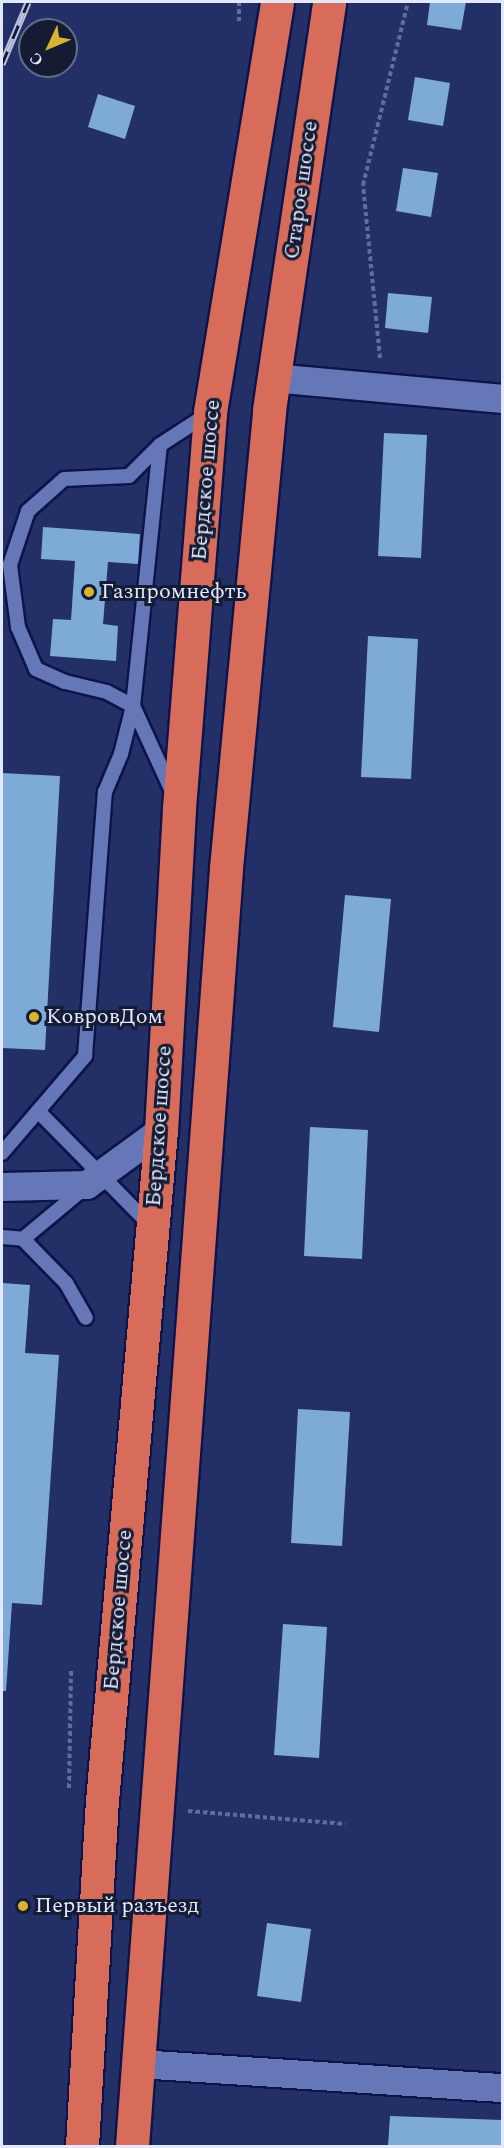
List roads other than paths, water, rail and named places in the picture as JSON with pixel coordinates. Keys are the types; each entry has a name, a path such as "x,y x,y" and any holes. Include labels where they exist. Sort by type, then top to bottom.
{"highway":[{"name":"Бердское шоссе","path":"82,2146 102,1801 161,1131 179,808 210,412 277,2"},
{"name":"Старое шоссе","path":"273,378 329,2"},
{"name":"Бердское шоссе","path":"132,2146 154,1808 226,868 273,378"}],"street":[{"path":"273,378 502,399"},
{"path":"2,1187 93,1181 161,1131"},
{"path":"139,2064 502,2088"}],"lane":[{"path":"179,808 133,706 107,692 65,682 36,669 18,627 10,565 28,511 64,479 129,476 160,445 210,412"},
{"path":"2,1153 86,1056 105,792 122,754 133,706 160,445"},
{"path":"38,1111 93,1181 151,1226"},
{"path":"23,1239 93,1181"},
{"path":"2,1237 23,1239 66,1283 86,1318"}],"railway":[{"path":"2,64 28,2"}],"place":[{"name":"Газпромнефть","path":"89,592"},
{"name":"КовровДом","path":"34,1017"},
{"name":"Первый разъезд","path":"23,1906"}]}
